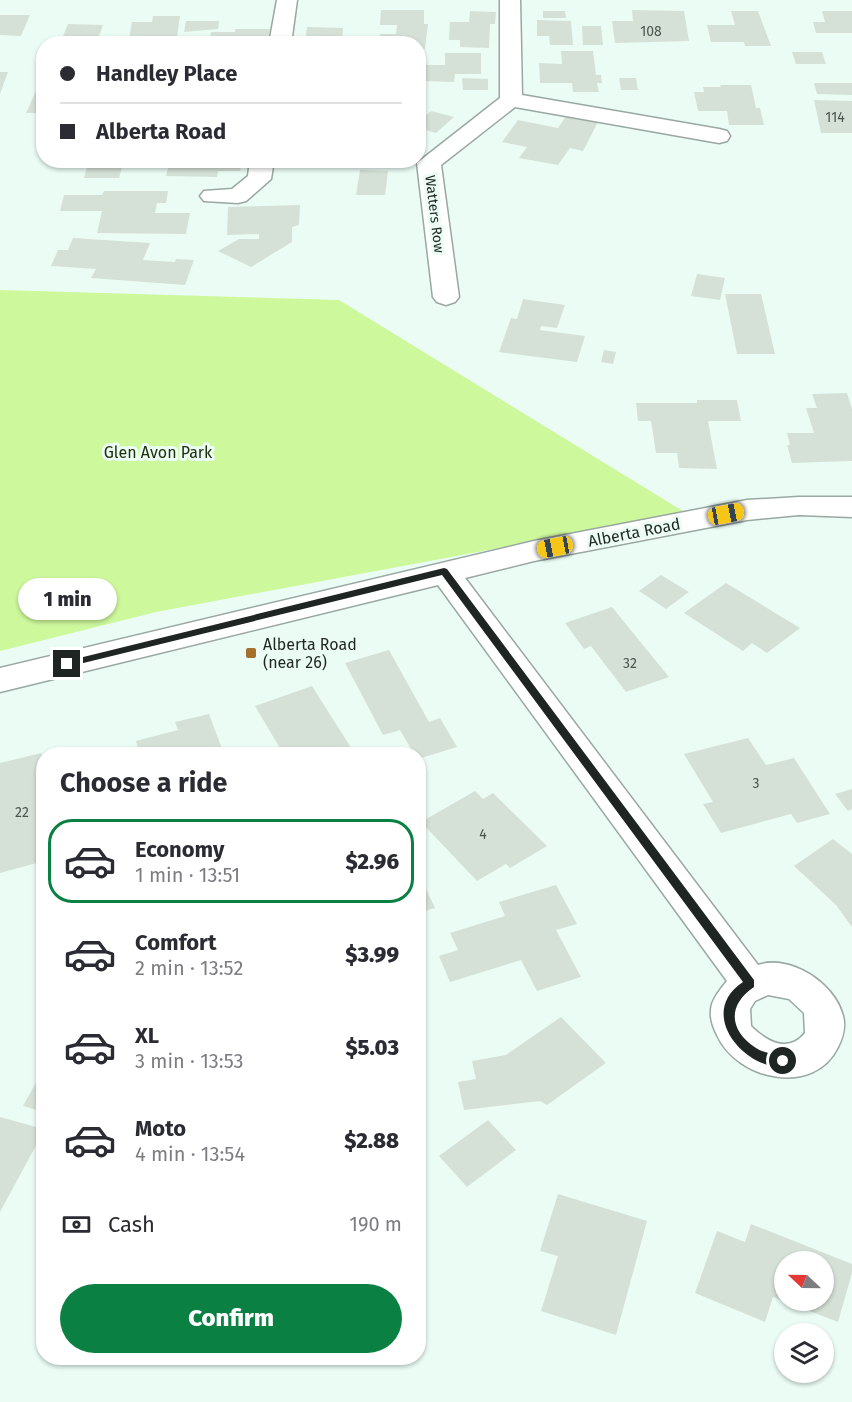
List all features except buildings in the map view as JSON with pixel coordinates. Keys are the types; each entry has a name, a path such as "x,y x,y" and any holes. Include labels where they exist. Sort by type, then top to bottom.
{"street":[{"path":"281,36 287,0"},
{"path":"510,0 511,100 719,136"},
{"name":"Watters Row","path":"446,297 429,163 511,100"},
{"path":"212,196 238,196 259,179 261,168"},
{"name":"Alberta Road","path":"0,680 534,551 747,510 799,506 852,507"},
{"path":"444,571 750,984"}],"green space":[{"name":"Glen Avon Park","path":"0,290 339,300 686,513 156,612 0,651"}],"place":[{"name":"Alberta Road (near 26)","path":"251,653"}],"route":[{"path":"67,664 444,571 750,984 738,992 731,1002 728,1015 731,1029 740,1042 752,1052 783,1061"}]}
